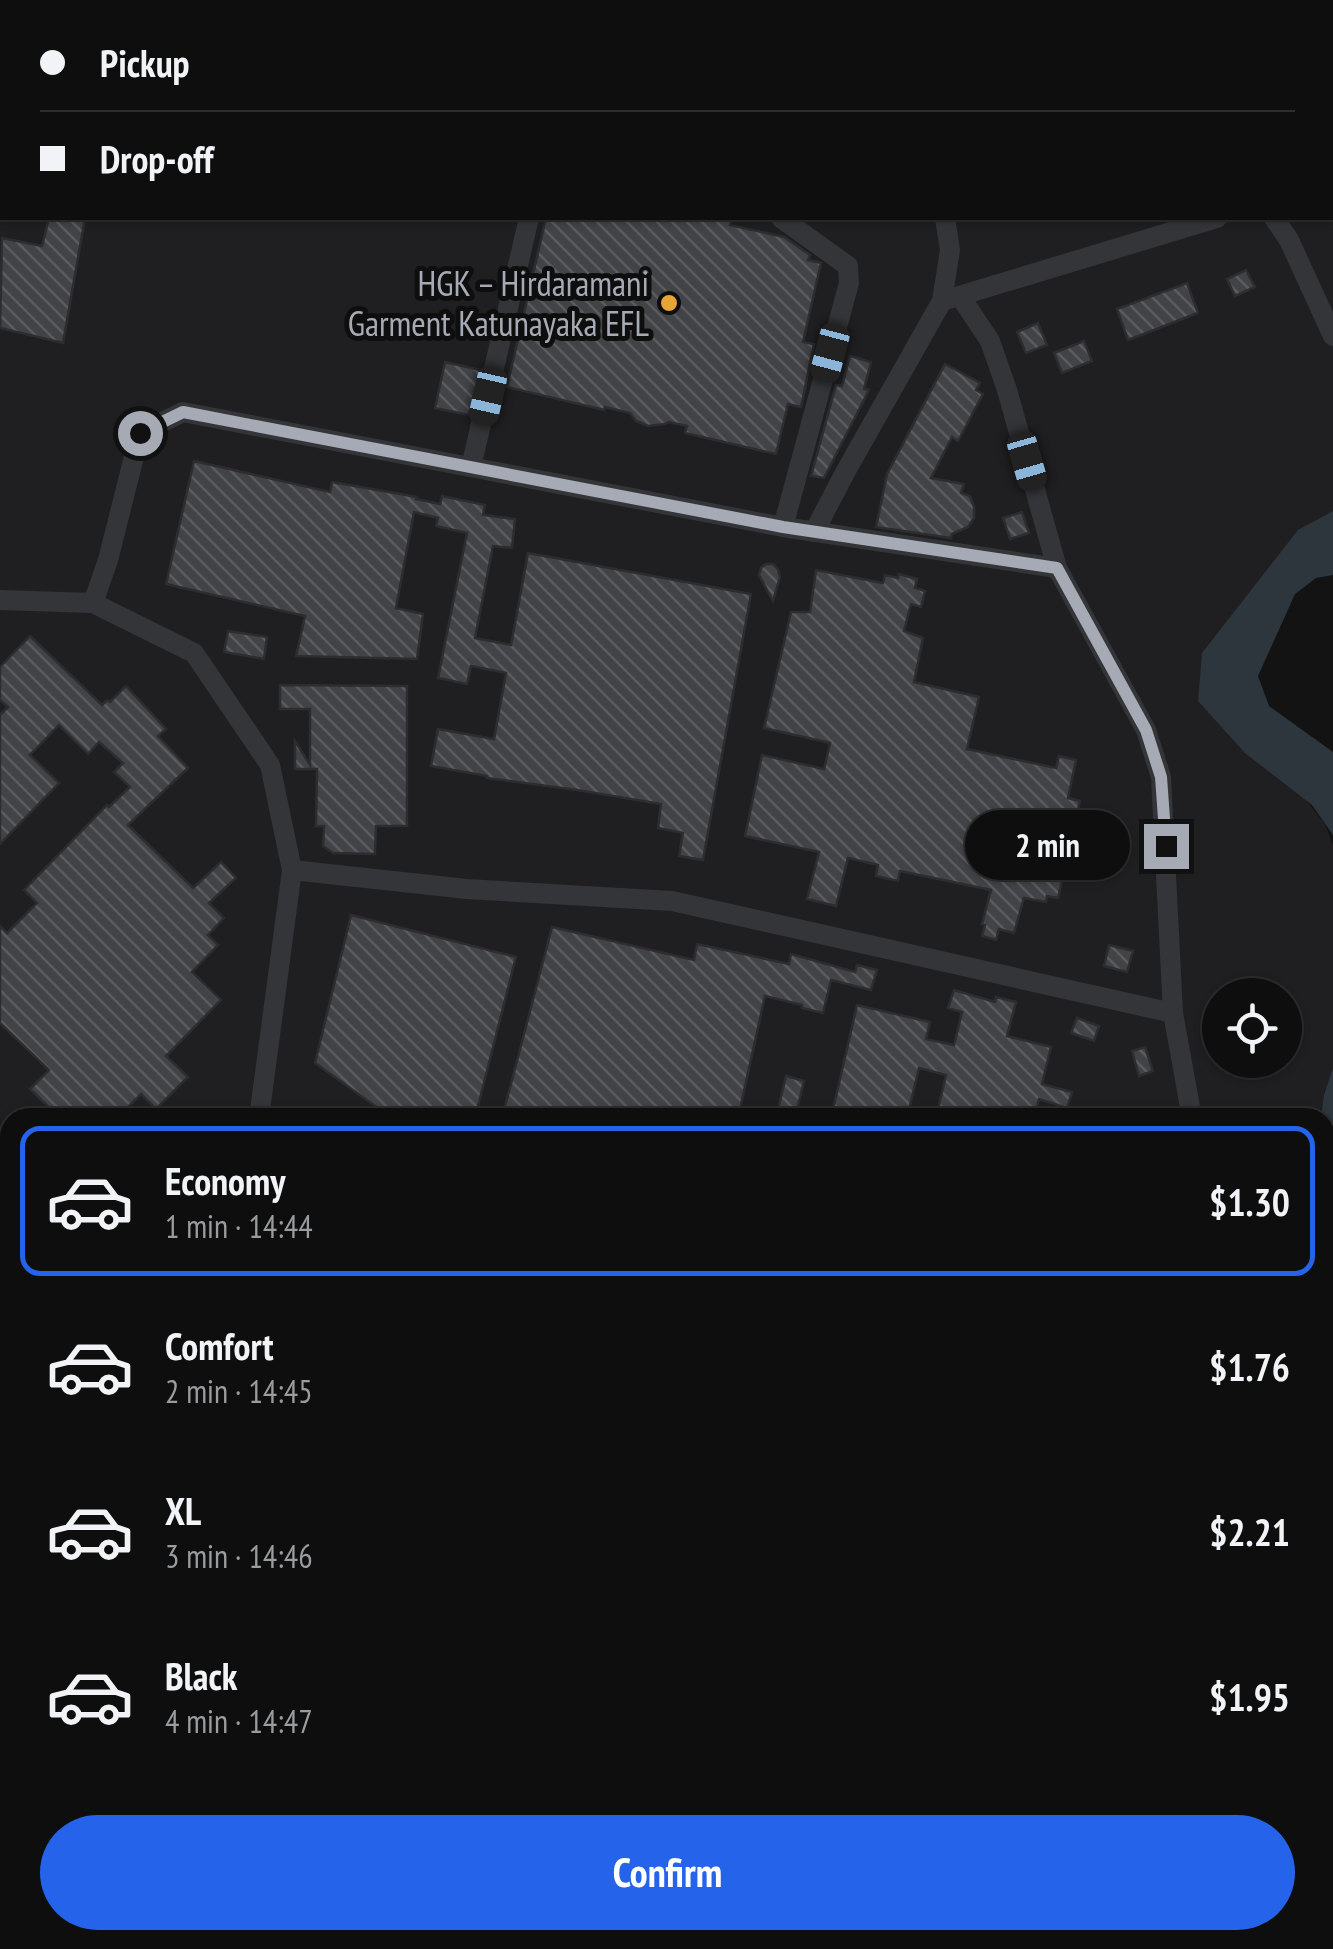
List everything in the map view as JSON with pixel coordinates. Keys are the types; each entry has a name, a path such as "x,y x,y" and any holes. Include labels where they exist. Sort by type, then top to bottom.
{"lane":[{"path":"471,467 529,220"},
{"path":"783,220 848,266 849,284 783,527"},
{"path":"814,532 847,469 951,299 945,220"},
{"path":"951,299 1210,220"},
{"path":"1275,220 1290,240 1333,336"},
{"path":"951,299 990,342 1057,568 1146,730 1161,777 1173,1013 1190,1108"},
{"path":"94,603 140,433 183,412 783,527 1057,568"},
{"path":"0,600 94,603 194,653 270,765 292,870 259,1108"},
{"path":"292,870 468,888 672,901 1173,1013"}],"shaded area":[{"path":"0,220 1333,220 1333,543 1215,684 1325,824 1333,845 1333,1078 1325,1108 0,1108"},
{"path":"1333,511 1333,575 1316,578 1295,594 1258,676 1269,706 1333,752 1333,835 1312,805 1245,753 1198,701 1202,653 1298,530"},
{"path":"1333,1068 1333,1108 1322,1108"}],"building":[{"path":"48,220 85,220 63,343 0,328 2,238 42,246"},
{"name":"HGK – Hirdaramani Garment Katunayaka EFL","path":"546,220 731,220 730,225 784,237 810,255 808,260 821,263 803,342 814,344 801,407 788,404 776,454 685,433 687,426 669,422 648,426 630,413 507,387"},
{"path":"1246,270 1255,287 1235,296 1227,279"},
{"path":"1187,283 1198,313 1128,340 1117,309"},
{"path":"1038,323 1047,345 1026,353 1017,332"},
{"path":"1084,341 1092,361 1062,373 1054,353"},
{"path":"850,356 871,362 864,389 869,390 824,478 811,476 836,385 842,386"},
{"path":"445,362 480,370 469,415 435,408"},
{"path":"945,364 980,383 976,390 983,394 958,441 952,437 931,478 964,484 961,493 970,496 974,518 951,538 876,527 887,474"},
{"path":"194,461 330,492 332,482 440,504 442,496 485,505 483,515 515,519 512,548 493,546 475,638 511,645 528,553 751,594 703,860 679,856 683,833 658,828 661,804 431,766 438,729 494,739 506,673 471,666 467,684 438,678 467,533 436,526 438,518 414,512 396,608 423,614 417,659 296,656 305,616 166,584"},
{"path":"1022,512 1029,533 1010,539 1003,518"},
{"path":"766,564 773,564 780,577 773,601 759,575"},
{"path":"816,570 883,583 885,575 917,579 915,588 925,591 921,607 911,604 904,631 923,638 914,682 979,697 967,749 1056,768 1059,756 1076,760 1068,798 1080,801 1058,898 1047,896 1046,902 1024,898 1014,933 999,929 996,940 982,936 991,890 900,871 898,881 876,876 878,865 848,858 836,906 807,899 819,852 745,836 762,755 824,769 830,743 764,728 791,612 810,612"},
{"path":"228,631 267,637 264,659 224,652"},
{"path":"30,636 102,705 126,686 166,729 158,736 188,768 128,825 193,888 221,862 236,878 209,903 224,918 208,935 218,945 192,972 221,1000 166,1056 188,1077 157,1108 141,1094 127,1108 50,1108 30,1089 49,1070 0,1023 0,926 7,933 37,903 24,890 107,805 130,787 114,772 123,763 99,742 88,754 59,725 30,755 59,783 0,844 0,715 8,707 0,700 0,667"},
{"path":"280,685 407,686 407,826 376,826 375,854 333,853 323,846 324,826 316,826 317,769 295,769 295,741 310,765 310,709 280,709"},
{"path":"351,915 516,957 478,1108 378,1108 315,1063"},
{"path":"552,927 694,960 697,944 789,964 791,954 855,972 857,965 877,970 871,990 831,980 823,1013 765,996 740,1108 505,1108"},
{"path":"1109,945 1133,951 1127,972 1104,966"},
{"path":"954,990 995,1002 996,997 1016,1002 1007,1036 1051,1047 1042,1084 1072,1092 1067,1108 1039,1099 1037,1108 938,1108 946,1075 919,1068 909,1108 833,1108 857,1005 930,1022 926,1039 954,1045 962,1012 948,1008"},
{"path":"1077,1018 1099,1026 1094,1041 1071,1033"},
{"path":"1145,1047 1153,1071 1139,1076 1132,1051"},
{"path":"786,1076 804,1081 797,1108 778,1108"}],"place":[{"name":"HGK – Hirdaramani Garment Katunayaka EFL","path":"669,303"}],"route":[{"path":"140,433 183,412 783,527 1057,568 1146,730 1161,777 1166,846"}]}
